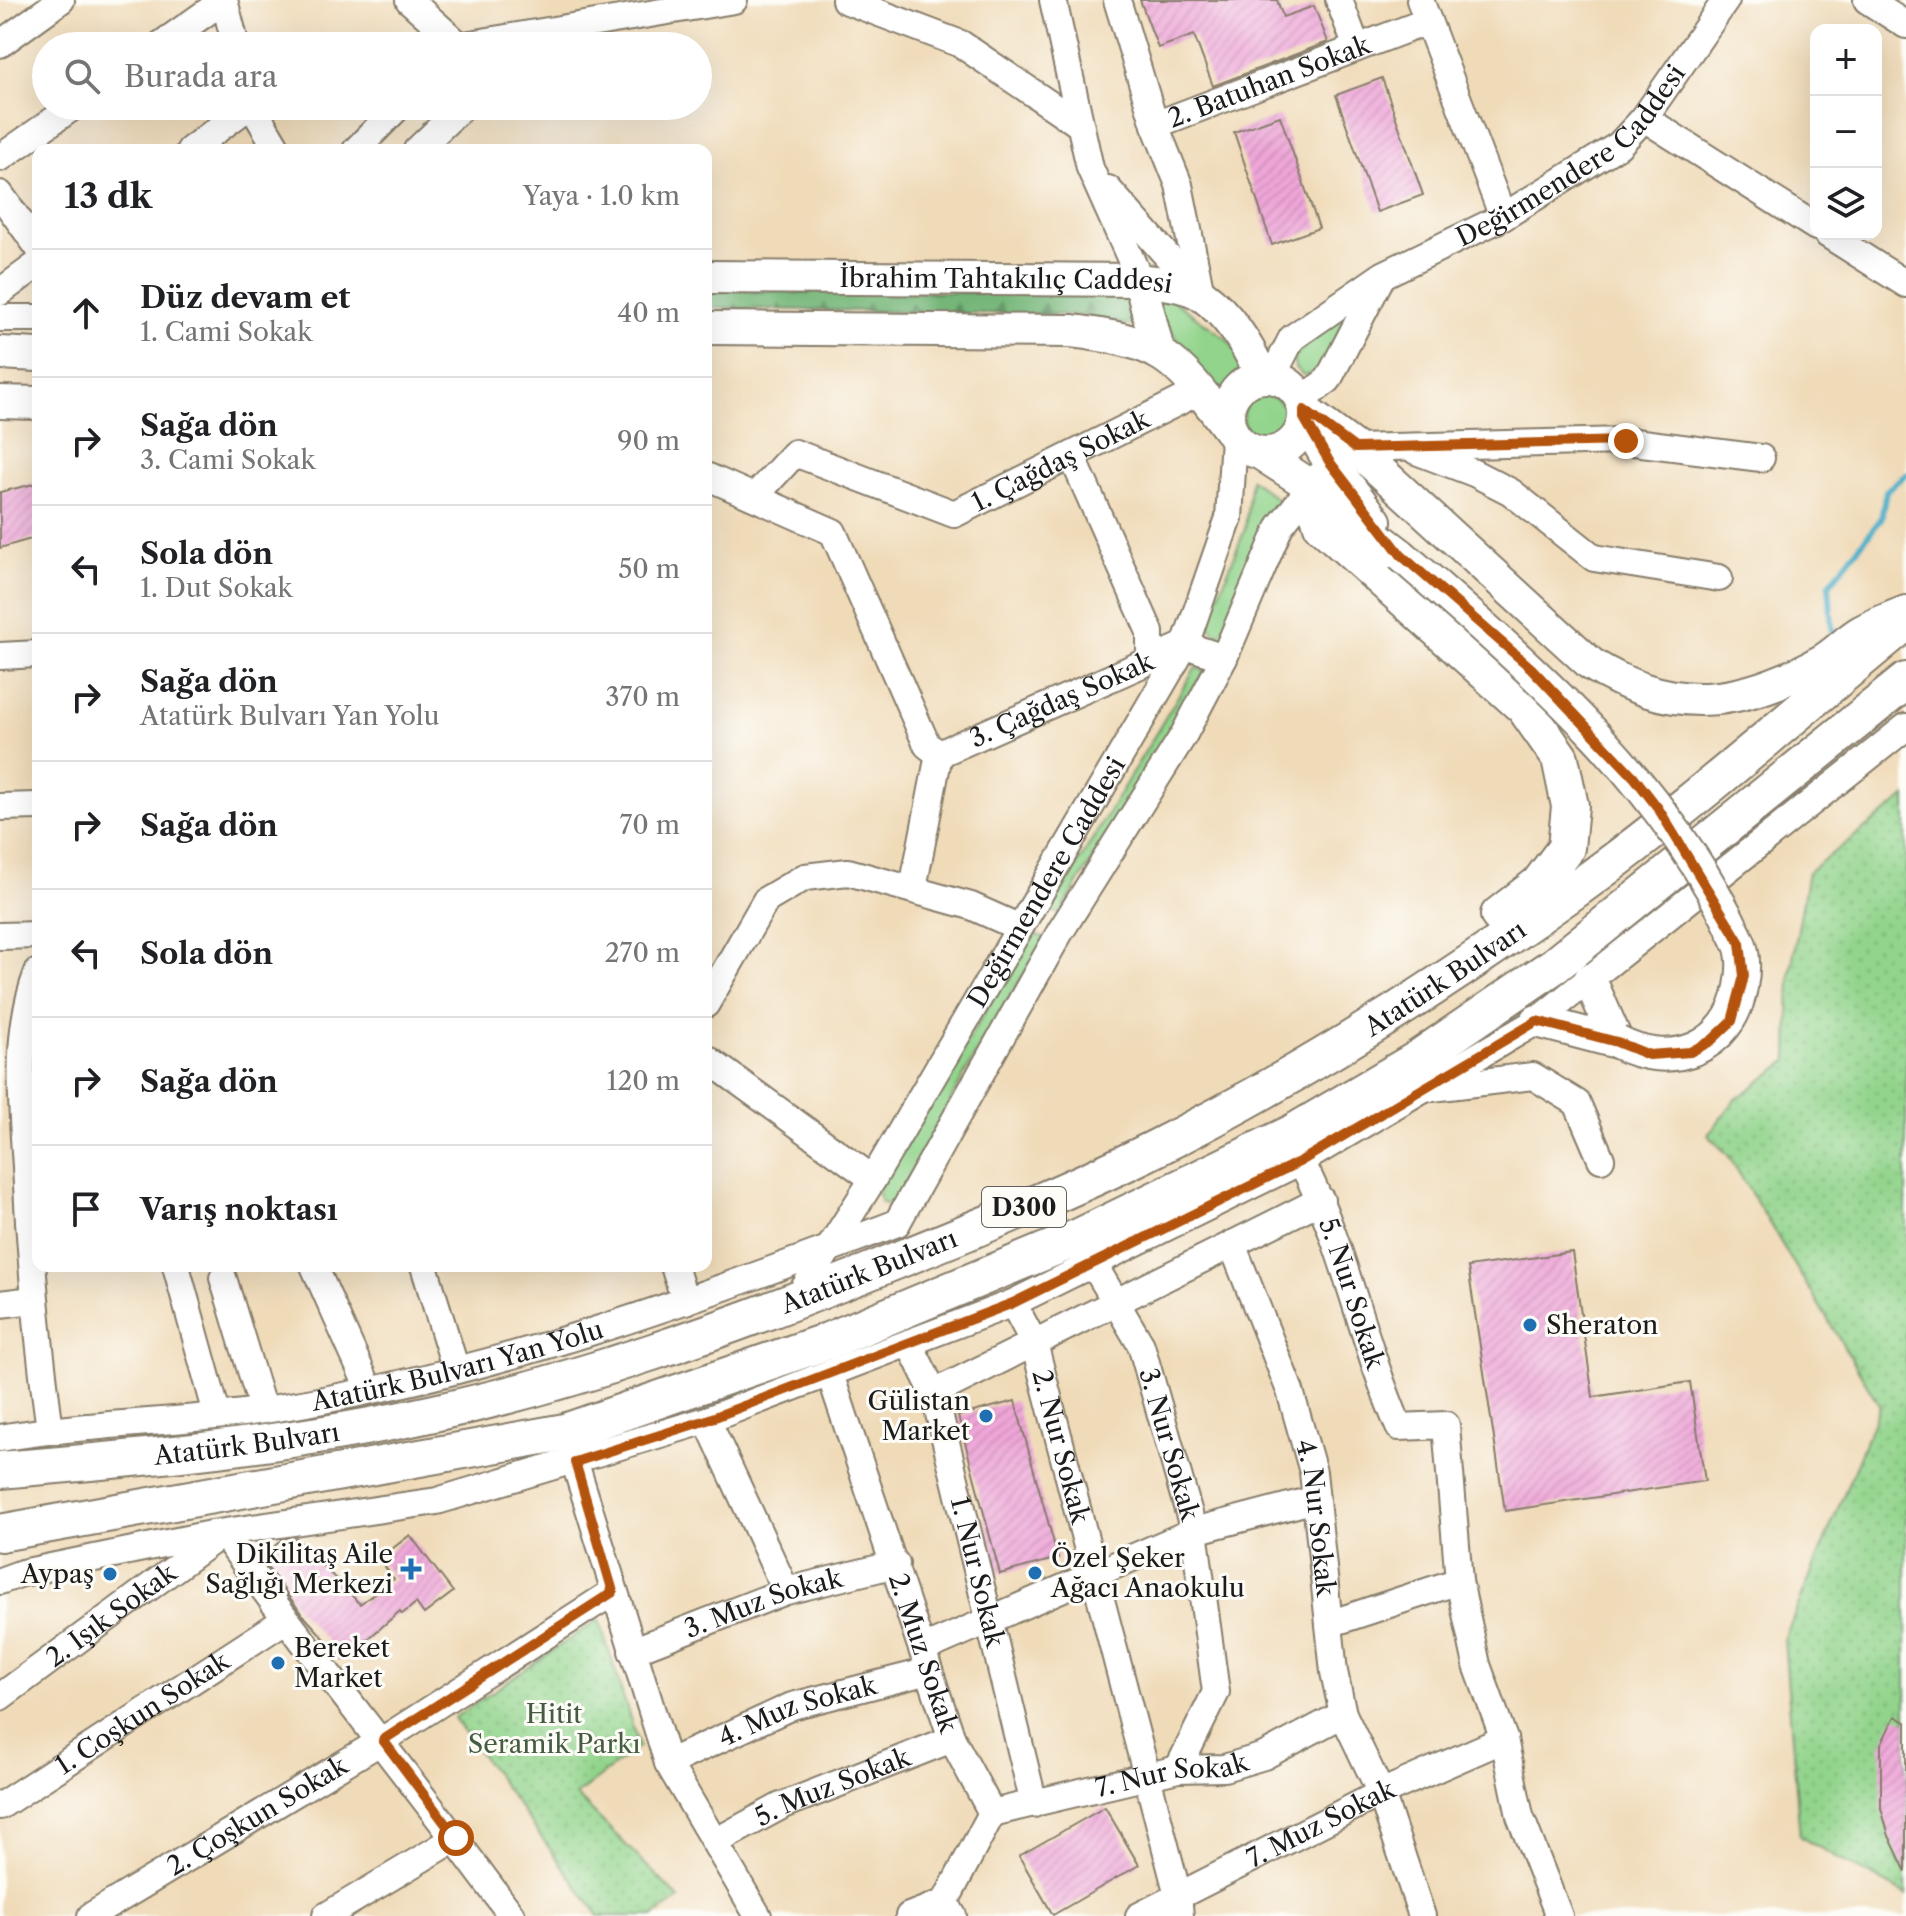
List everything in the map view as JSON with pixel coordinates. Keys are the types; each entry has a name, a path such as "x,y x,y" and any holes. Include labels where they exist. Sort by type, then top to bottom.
{"highway":[{"path":"1332,465 1322,525 1525,708 1551,741 1566,780 1571,829 1566,848 1557,863 1539,884 1454,954 1424,991"},
{"name":"Atatürk Bulvarı","path":"0,1470 201,1453 435,1413 637,1357 796,1301 943,1242 1152,1150 1254,1097 1424,991 1567,896 1906,622"},
{"name":"Atatürk Bulvarı","path":"0,1533 570,1447 828,1341 1086,1251 1413,1062 1555,965 1906,681"}],"main road":[{"name":"İbrahim Tahtakılıç Caddesi","path":"712,277 1140,280 1170,284 1201,294 1249,345 1267,377"},
{"path":"1140,280 1158,351"},
{"name":"İbrahim Tahtakılıç Caddesi","path":"712,328 1071,331 1140,342 1182,369 1241,440 1332,465"},
{"path":"0,353 32,355"},
{"path":"1303,409 1299,434 1287,448 1241,440 1227,409 1236,390 1267,377 1290,385 1303,409 1332,465 1401,555 1531,668 1600,738 1658,808 1740,943 1744,976 1732,1021 1711,1041 1690,1052 1649,1055 1617,1042 1537,1021"},
{"path":"0,402 32,403"},
{"path":"1332,465 1591,664 1636,690 1686,700 1738,694 1770,685 1825,660 1860,632 1906,612"},
{"path":"1590,980 1617,1042"}],"street":[{"path":"0,44 61,0"},
{"path":"179,32 224,0 232,32"},
{"path":"409,0 445,32"},
{"path":"561,32 685,4 734,0"},
{"path":"845,0 961,44 1080,125"},
{"path":"1053,0 1090,168 1140,280"},
{"path":"1117,0 1155,125 1179,185 1201,294"},
{"path":"1339,0 1357,48"},
{"name":"Değirmendere Caddesi","path":"1267,377 1292,338 1383,275 1503,217 1619,145 1644,118 1726,0"},
{"path":"1867,0 1906,25"},
{"path":"1424,11 1503,217"},
{"name":"2. Batuhan Sokak","path":"1155,125 1357,48 1424,11"},
{"path":"1644,118 1810,223"},
{"path":"0,158 54,120"},
{"path":"198,144 231,120"},
{"path":"259,120 274,144"},
{"path":"362,144 385,120"},
{"path":"423,144 448,120"},
{"path":"1090,168 1201,294"},
{"path":"0,194 32,239"},
{"path":"1836,240 1906,284"},
{"path":"0,292 32,268"},
{"path":"1303,409 1328,380 1383,275"},
{"path":"0,318 32,318"},
{"name":"1. Çağdaş Sokak","path":"755,496 795,453 954,514 1200,391"},
{"name":"Değirmendere Caddesi","path":"796,1301 873,1179 1185,645 1229,518 1241,440"},
{"path":"1332,465 1405,447 1626,441 1761,458"},
{"path":"1405,447 1474,473 1511,492 1594,558 1719,578"},
{"path":"1072,456 1150,632 1150,661"},
{"name":"Değirmendere Caddesi","path":"897,1223 1060,932 1183,736 1224,658 1280,526 1332,465"},
{"path":"712,478 833,532 927,745 939,754 913,888"},
{"path":"1860,632 1906,593"},
{"path":"1185,645 1224,658"},
{"name":"3. Çağdaş Sokak","path":"939,754 1185,645"},
{"path":"0,656 32,654"},
{"path":"7,1575 223,1533 437,1501 570,1447 707,1420 1013,1303 1086,1251 1301,1161 1537,1021 1906,727"},
{"path":"0,807 32,806"},
{"path":"712,994 766,900 805,877 848,872 1060,932"},
{"path":"0,936 32,935"},
{"path":"32,997 24,1031 20,1107 32,1205"},
{"path":"712,1062 873,1179"},
{"path":"1425,1089 1533,1076 1577,1103 1601,1159"},
{"name":"5. Nur Sokak","path":"1301,1161 1321,1200 1379,1381 1399,1427 1446,1425 1459,1581"},
{"path":"934,1393 1321,1200"},
{"path":"897,1223 943,1242"},
{"name":"Atatürk Bulvarı Yan Yolu","path":"0,1438 50,1430 263,1410 456,1370 685,1301 897,1223"},
{"name":"4. Nur Sokak","path":"1232,1244 1290,1391 1313,1472 1334,1672 1343,1714 1381,1793 1422,1916"},
{"name":"3. Nur Sokak","path":"1086,1251 1141,1345 1194,1531 1216,1692 1178,1769"},
{"path":"33,1272 33,1300 50,1430"},
{"path":"178,1272 217,1414"},
{"path":"317,1272 369,1389"},
{"path":"426,1272 456,1370"},
{"path":"676,1272 685,1301"},
{"path":"223,1278 263,1410"},
{"path":"0,1304 33,1300"},
{"name":"2. Nur Sokak","path":"1013,1303 1034,1343 1179,1905"},
{"name":"1. Nur Sokak","path":"909,1343 934,1393 987,1621 1034,1804"},
{"name":"2. Muz Sokak","path":"830,1374 952,1739 992,1813"},
{"path":"707,1420 786,1591"},
{"path":"570,1447 668,1763 758,1916"},
{"name":"4. Muz Sokak","path":"668,1763 792,1706 926,1660 987,1621 1194,1531 1316,1499"},
{"path":"223,1533 285,1620 383,1740 512,1916"},
{"name":"2. Işık Sokak","path":"0,1697 223,1533"},
{"name":"3. Muz Sokak","path":"632,1651 786,1591 896,1564"},
{"path":"1329,1624 1459,1581 1477,1665 1504,1739 1520,1816 1559,1916"},
{"name":"2. Çoşkun Sokak","path":"91,1916 383,1740 613,1592"},
{"name":"1. Coşkun Sokak","path":"0,1806 285,1620"},
{"name":"7. Nur Sokak","path":"992,1813 1178,1769 1224,1768 1264,1756 1343,1714"},
{"name":"5. Muz Sokak","path":"715,1842 781,1806 952,1739"},
{"name":"7. Muz Sokak","path":"1139,1916 1179,1905 1381,1793 1504,1739"},
{"path":"909,1916 949,1909 992,1813"},
{"path":"326,1916 456,1838"}],"green space":[{"path":"712,290 1130,294 1143,328 1078,315 712,308"},
{"path":"1167,296 1227,339 1246,362 1219,395 1160,316 1158,299"},
{"path":"1355,301 1318,373 1303,375 1295,368 1293,358"},
{"path":"1264,395 1279,401 1285,416 1279,431 1264,437 1249,431 1243,416 1249,401"},
{"path":"1251,479 1280,501 1254,549 1223,632 1217,634 1207,624 1245,529"},
{"path":"1195,668 1205,671 1060,914 1050,910"},
{"path":"1906,797 1906,1895 1800,1837 1784,1640 1880,1406 1728,1155 1708,1135 1735,1100 1788,1061 1790,975 1808,872"},
{"path":"1032,933 1046,938 983,1041 897,1198 890,1206 881,1202 877,1192"},
{"name":"Hitit Seramik Parkı","path":"599,1619 639,1747 576,1795 680,1899 654,1916 599,1916 454,1718"}],"building":[{"path":"1140,0 1277,0 1283,17 1314,6 1328,42 1213,86 1194,35 1158,48"},
{"path":"1382,78 1423,195 1377,212 1336,95"},
{"path":"1280,116 1319,228 1272,245 1234,132"},
{"path":"32,484 32,539 0,548 0,492"},
{"name":"Sheraton","path":"1572,1252 1593,1397 1690,1382 1705,1481 1505,1511 1468,1267"},
{"path":"1015,1401 1058,1558 1000,1574 958,1416"},
{"path":"410,1535 453,1592 424,1614 416,1603 402,1614 400,1611 344,1660 303,1615 261,1559 281,1540 296,1538 360,1604 394,1579 379,1559"},
{"path":"1895,1716 1906,1722 1906,1872 1889,1836 1881,1808 1881,1744"},
{"path":"1105,1807 1139,1865 1053,1915 1019,1856"}],"waterway":[{"path":"1833,640 1829,585 1881,519 1886,491 1906,474"}],"place":[{"name":"Sheraton","path":"1530,1325"},
{"name":"Gülistan Market","path":"986,1416"},
{"name":"Dikilitaş Aile Sağlığı Merkezi","path":"411,1569"},
{"name":"Özel Şeker Ağacı Anaokulu","path":"1035,1573"},
{"name":"Aypaş","path":"110,1574"},
{"name":"Bereket Market","path":"278,1663"}],"route":[{"path":"456,1838 383,1740 613,1592 575,1462 707,1420 1013,1303 1301,1161 1537,1021 1617,1042 1649,1055 1690,1052 1711,1041 1732,1021 1744,976 1740,943 1658,808 1600,738 1531,668 1401,555 1329,461 1304,418 1304,410 1355,448 1626,441"}]}
